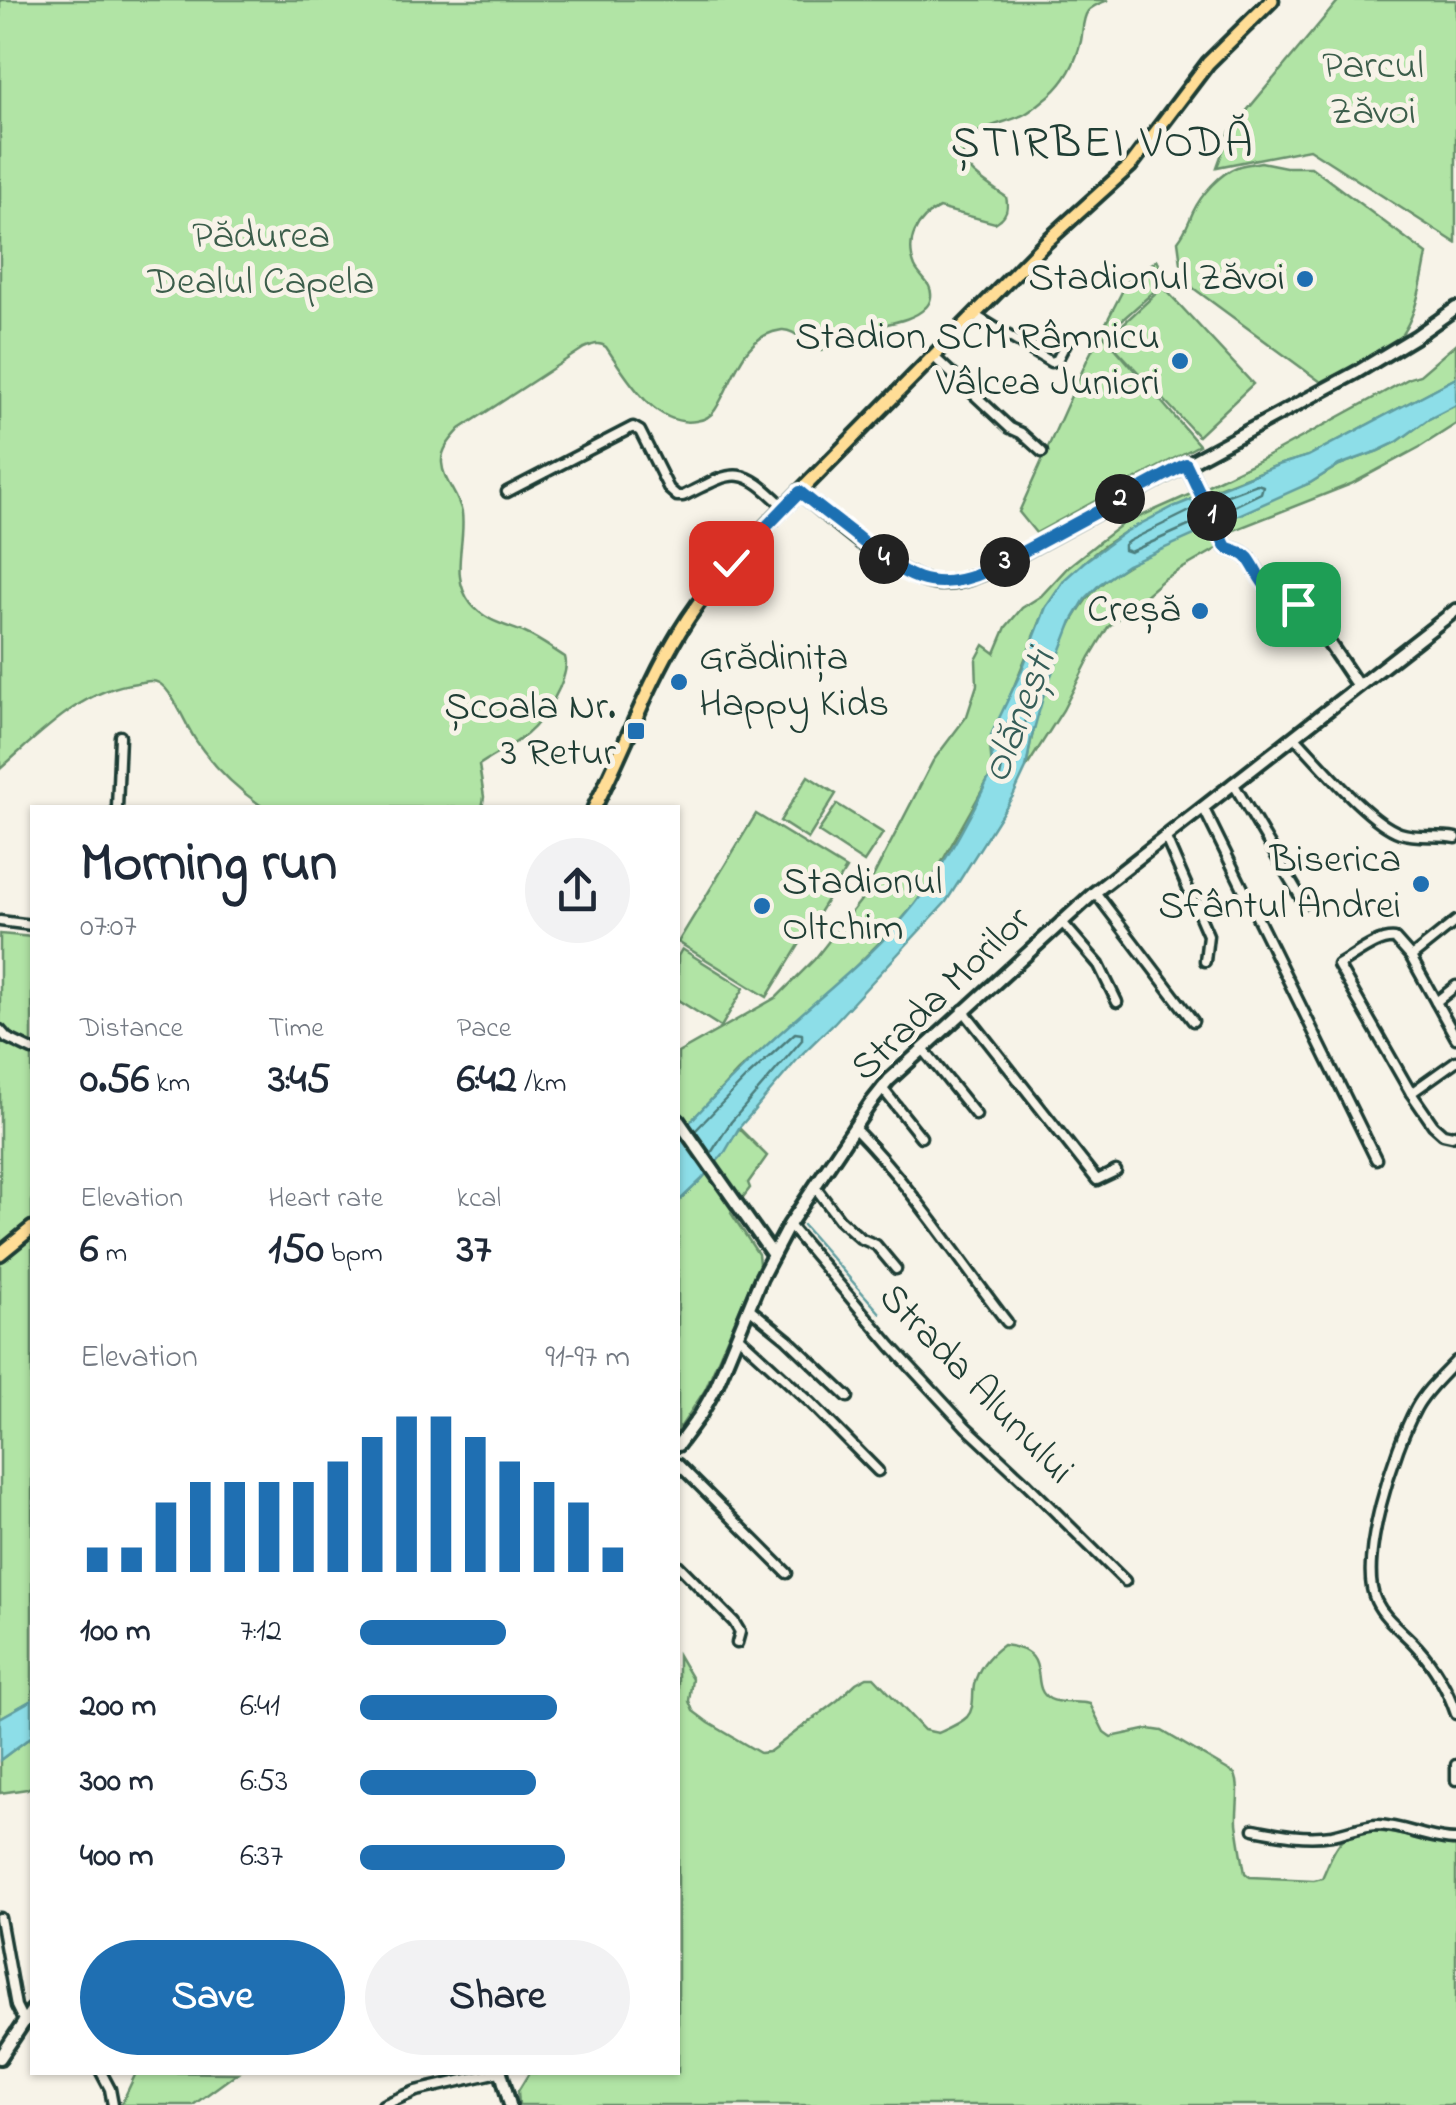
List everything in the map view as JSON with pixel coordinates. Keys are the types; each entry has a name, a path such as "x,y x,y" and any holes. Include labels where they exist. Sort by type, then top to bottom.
{"main road":[{"path":"595,805 687,619 742,550 1057,230 1130,166 1208,63 1272,0"},
{"path":"0,1254 30,1230"}],"street":[{"path":"800,492 901,571 930,582 951,583 989,570 1358,372 1456,308"},
{"path":"974,315 1050,362 1057,360 1069,338"},
{"path":"934,356 1002,421 1042,452"},
{"path":"507,492 633,428 640,432 669,489 677,496 716,480 746,476 765,488 784,508"},
{"path":"1186,464 1226,547 1247,558 1268,590 1288,594 1298,604 1358,686"},
{"name":"Strada Morilor","path":"680,1442 716,1388 789,1226 882,1088 1095,892 1456,610"},
{"path":"116,805 120,736"},
{"path":"1294,736 1386,827 1414,836 1456,838"},
{"path":"1233,783 1304,902"},
{"path":"1202,807 1376,1159"},
{"path":"1165,836 1208,936 1205,960"},
{"path":"1095,892 1193,1021"},
{"path":"0,921 30,924"},
{"path":"1062,921 1099,965 1117,1002"},
{"path":"1411,957 1456,921"},
{"path":"1456,1038 1411,957 1391,937 1338,965 1433,1125 1443,1134 1456,1134"},
{"path":"1436,1002 1456,986"},
{"path":"963,1010 1097,1180 1116,1171"},
{"path":"0,1030 7,1038 30,1049"},
{"path":"923,1048 976,1115"},
{"path":"1411,1093 1456,1060"},
{"path":"882,1088 921,1137"},
{"path":"680,1123 773,1255"},
{"path":"854,1128 914,1199 1006,1322"},
{"path":"815,1187 839,1219 860,1238 876,1245 896,1268"},
{"name":"Strada Alunului","path":"789,1226 966,1427 1124,1581"},
{"path":"749,1308 788,1339 848,1398"},
{"path":"737,1335 878,1471"},
{"path":"1456,1361 1425,1395 1406,1430 1372,1543 1370,1574 1377,1604 1419,1649 1450,1696 1456,1714"},
{"path":"680,1466 787,1573"},
{"path":"680,1566 734,1622 740,1632 738,1643"},
{"path":"1456,1765 1456,1780"},
{"path":"1254,1829 1310,1836 1381,1825 1456,1840"},
{"path":"0,1918 16,2006 24,2022"},
{"path":"0,2058 30,2013"},
{"path":"102,2075 113,2105"},
{"path":"383,2105 416,2091 487,2075"},
{"path":"501,2075 510,2105"}],"green space":[{"name":"Pădurea Dealul Capela","path":"0,0 1108,0 1086,14 1076,56 1056,90 1017,118 979,132 966,145 963,154 967,166 1006,197 1007,209 995,223 939,208 924,218 911,249 915,267 931,295 929,304 919,313 858,332 822,350 787,330 768,334 740,361 713,412 696,421 681,421 654,408 632,385 606,347 593,345 460,429 451,440 442,463 462,513 460,571 464,593 483,615 540,641 565,657 566,666 554,698 533,728 479,765 483,805 260,805 211,761 170,694 154,681 117,687 80,704 0,769"},
{"name":"Parcul Zăvoi","path":"1339,0 1456,0 1456,243 1309,149 1217,167 1230,131"},
{"name":"Stadionul Zăvoi","path":"1261,162 1311,167 1427,254 1416,302 1401,336 1376,355 1321,382 1193,288 1182,271 1178,241 1201,199 1230,170"},
{"path":"1157,260 1167,280 1104,336 1107,339 1163,287 1253,384 1198,436 1108,340 1199,445 1036,533 1019,512 1127,282"},
{"path":"1456,344 1456,378 1308,456 1208,492 1206,486 1420,375"},
{"path":"1456,405 1456,424 1420,447 1351,484 1227,533 1222,523 1310,483 1339,465 1397,442"},
{"path":"1193,493 1195,497 1102,547 1046,607 990,746 989,778 916,903 848,974 738,1071 680,1133 680,1052 777,997 814,960 861,900 933,761 967,716 977,685 976,660 984,645 995,653 1006,627 1022,608 1041,596 1069,566 1121,525"},
{"path":"1209,528 1218,548 1164,579 1108,627 1026,768 1051,670 1086,601 1125,567"},
{"path":"808,776 836,794 808,839 780,821"},
{"path":"837,804 883,833 864,862 818,832"},
{"name":"Stadionul Oltchim","path":"756,814 846,869 767,997 680,943"},
{"path":"0,934 30,937 30,1701 0,1718"},
{"path":"682,949 744,988 721,1027 680,1001"},
{"path":"739,1128 767,1156 731,1213 758,1254 759,1264 705,1390 680,1428 680,1200 726,1149"},
{"path":"1003,1645 1020,1649 1035,1661 1043,1693 1059,1702 1090,1704 1104,1732 1111,1737 1149,1729 1162,1731 1235,1774 1239,1836 1245,1873 1250,1877 1322,1878 1338,1845 1357,1833 1384,1832 1456,1845 1456,2105 519,2105 518,2091 528,2075 680,2075 680,1658 692,1679 689,1701 693,1711 760,1753 769,1752 867,1677 874,1677 924,1730 938,1733 970,1713 978,1673"},
{"path":"30,1738 30,1787 0,1793 0,1760"},
{"path":"135,2075 234,2075 193,2105 121,2105"}],"water":[{"name":"Olănești","path":"1456,378 1456,405 1397,442 1339,465 1310,483 1127,565 1085,599 1072,621 1044,694 1026,768 1013,796 946,902 803,1053 739,1128 725,1152 680,1200 680,1133 752,1059 889,934 945,859 989,778 991,735 1046,607 1065,579 1125,532 1173,507 1308,456"},
{"path":"30,1701 30,1738 0,1760 0,1718"}],"waterway":[{"path":"803,1225 880,1313"}],"place":[{"name":"Stadionul Zăvoi","path":"1305,279"},
{"name":"Stadion SCM Râmnicu Vâlcea Juniori","path":"1180,361"},
{"name":"Creșă","path":"1200,611"},
{"name":"Grădinița Happy Kids","path":"679,682"},
{"name":"Școala Nr. 3 Retur","path":"636,731"},
{"name":"Biserica Sfântul Andrei","path":"1421,884"},
{"name":"Stadionul Oltchim","path":"762,906"}],"district":[{"name":"ȘTIRBEI VODĂ","path":"1103,145"}],"route":[{"path":"731,563 800,492 910,576 939,583 962,581 1186,464 1226,547 1247,558 1268,590 1288,594 1298,604"}]}
